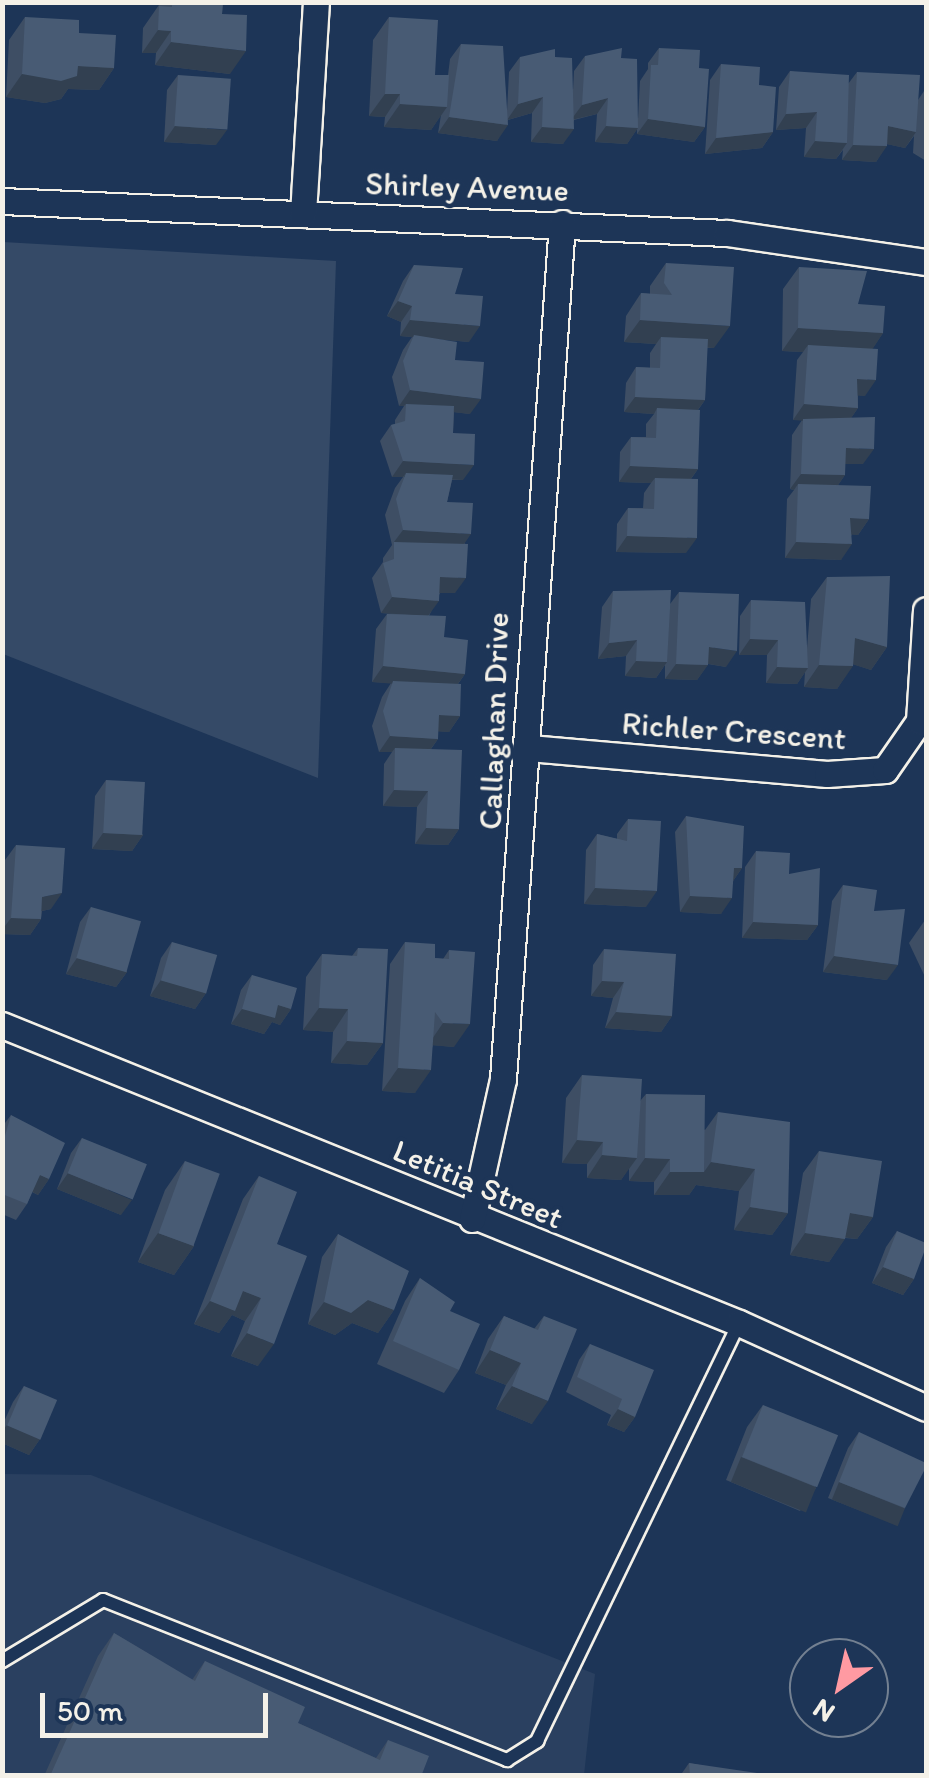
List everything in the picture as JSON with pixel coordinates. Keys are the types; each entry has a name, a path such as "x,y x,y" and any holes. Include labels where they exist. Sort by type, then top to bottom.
{"street":[{"path":"303,214 316,2"},
{"name":"Shirley Avenue","path":"2,202 727,233 926,262"},
{"name":"Callaghan Drive","path":"472,1219 503,1080 528,748 525,674 562,223"},
{"name":"Richler Crescent","path":"528,748 827,774 885,770 919,721 926,610"},
{"name":"Letitia Street","path":"2,1025 472,1219 739,1322 926,1408"}],"lane":[{"path":"2,1661 103,1600 508,1760 537,1741 606,1610 739,1322"}],"shaded area":[{"path":"3,242 336,261 318,778 3,654"},
{"path":"3,1474 91,1475 595,1674 584,1775 3,1776"}],"building":[{"path":"172,2 223,2 222,14 247,15 246,51 171,42 171,31 158,30 159,6 172,7"},
{"path":"25,17 79,20 79,33 116,35 114,68 78,66 77,76 61,81 22,74"},
{"path":"389,17 438,20 435,75 449,75 447,107 400,104 400,94 385,94"},
{"path":"461,44 503,46 508,125 449,117"},
{"path":"622,48 621,58 637,59 638,128 606,126 608,98 582,105 585,56"},
{"path":"659,48 700,50 699,68 709,69 705,127 648,119 651,65 658,65"},
{"path":"555,49 555,57 572,58 574,129 542,127 543,97 518,104 520,57"},
{"path":"721,64 760,67 759,85 776,87 773,132 716,138"},
{"path":"790,71 849,75 847,143 815,141 817,112 786,114"},
{"path":"857,72 920,75 916,132 888,126 887,146 853,145"},
{"path":"178,75 231,79 227,130 174,126"},
{"path":"666,263 734,267 730,326 640,320 641,293 672,295 664,283"},
{"path":"414,265 463,268 455,294 483,296 480,326 410,320 412,306 398,301"},
{"path":"799,267 867,271 858,304 885,306 883,333 798,328"},
{"path":"414,335 457,342 455,360 484,362 481,399 410,390 403,361"},
{"path":"661,337 708,339 705,400 635,397 636,367 660,368"},
{"path":"808,345 878,349 876,380 857,379 858,408 804,404"},
{"path":"406,404 454,406 453,433 475,434 474,465 403,461 391,425 405,421"},
{"path":"657,408 700,410 698,469 630,466 631,437 656,438"},
{"path":"875,417 874,449 846,448 845,475 801,474 803,419"},
{"path":"406,473 453,475 447,502 473,503 471,534 403,530 396,499"},
{"path":"655,478 698,479 697,538 627,536 628,508 654,509"},
{"path":"798,484 871,486 869,519 850,518 852,544 796,542"},
{"path":"394,542 468,544 466,578 440,577 439,601 392,597 383,563 394,559"},
{"path":"890,576 887,647 855,638 853,666 819,665 827,577"},
{"path":"671,590 667,662 636,661 637,640 609,643 613,591"},
{"path":"679,592 739,594 737,651 709,647 708,665 676,664"},
{"path":"751,600 805,602 808,668 777,667 778,640 750,639"},
{"path":"387,614 446,616 444,637 468,640 465,674 383,666"},
{"path":"393,681 461,684 460,716 439,715 438,739 390,736 383,711"},
{"path":"395,748 462,750 459,829 426,828 428,791 394,790"},
{"path":"106,780 145,782 142,835 103,833"},
{"path":"686,816 744,826 742,868 734,868 732,898 690,896"},
{"path":"628,819 661,821 657,891 595,888 597,834 627,841"},
{"path":"2,835 5,836 2,897"},
{"path":"16,845 65,848 62,893 42,897 41,919 11,918"},
{"path":"756,851 790,853 789,874 820,868 818,925 753,922"},
{"path":"843,885 877,890 874,911 905,909 898,965 834,956"},
{"path":"91,907 141,921 126,972 76,958"},
{"path":"172,942 217,955 206,993 161,980"},
{"path":"405,942 435,944 435,958 449,959 449,950 475,952 470,1024 443,1023 435,1012 431,1070 398,1068"},
{"path":"358,948 388,949 383,1043 347,1041 348,1009 319,1008 322,954 357,956"},
{"path":"604,949 676,954 672,1016 616,1012 624,982 602,981"},
{"path":"252,975 297,988 291,1009 278,1005 275,1018 242,1009"},
{"path":"582,1075 642,1079 637,1158 602,1155 603,1142 577,1140"},
{"path":"646,1094 705,1095 704,1172 670,1172 670,1159 645,1158"},
{"path":"718,1112 790,1122 788,1213 750,1207 755,1169 711,1162"},
{"path":"11,1115 65,1143 49,1179 40,1175 27,1204 2,1194 2,1146"},
{"path":"82,1138 147,1164 133,1199 68,1173"},
{"path":"819,1151 882,1161 873,1217 850,1213 845,1239 805,1233"},
{"path":"185,1161 220,1174 193,1246 159,1233"},
{"path":"259,1176 297,1192 277,1244 307,1256 274,1344 247,1333 261,1298 243,1291 235,1311 210,1301"},
{"path":"897,1231 926,1243 914,1279 883,1267"},
{"path":"338,1234 409,1271 394,1310 368,1300 351,1313 324,1302"},
{"path":"420,1278 455,1302 450,1311 480,1324 459,1370 393,1341"},
{"path":"504,1316 538,1330 544,1316 577,1329 548,1401 512,1386 521,1363 490,1350"},
{"path":"590,1344 654,1370 635,1417 618,1409 622,1399 577,1377"},
{"path":"24,1386 57,1400 40,1440 7,1426"},
{"path":"763,1405 838,1435 817,1487 742,1457"},
{"path":"859,1432 926,1463 905,1508 839,1482"},
{"path":"114,1633 195,1681 205,1661 305,1707 298,1723 380,1760 388,1740 429,1756 422,1774 427,1776 50,1776"},
{"path":"689,1763 757,1773 757,1776 690,1776"}]}
